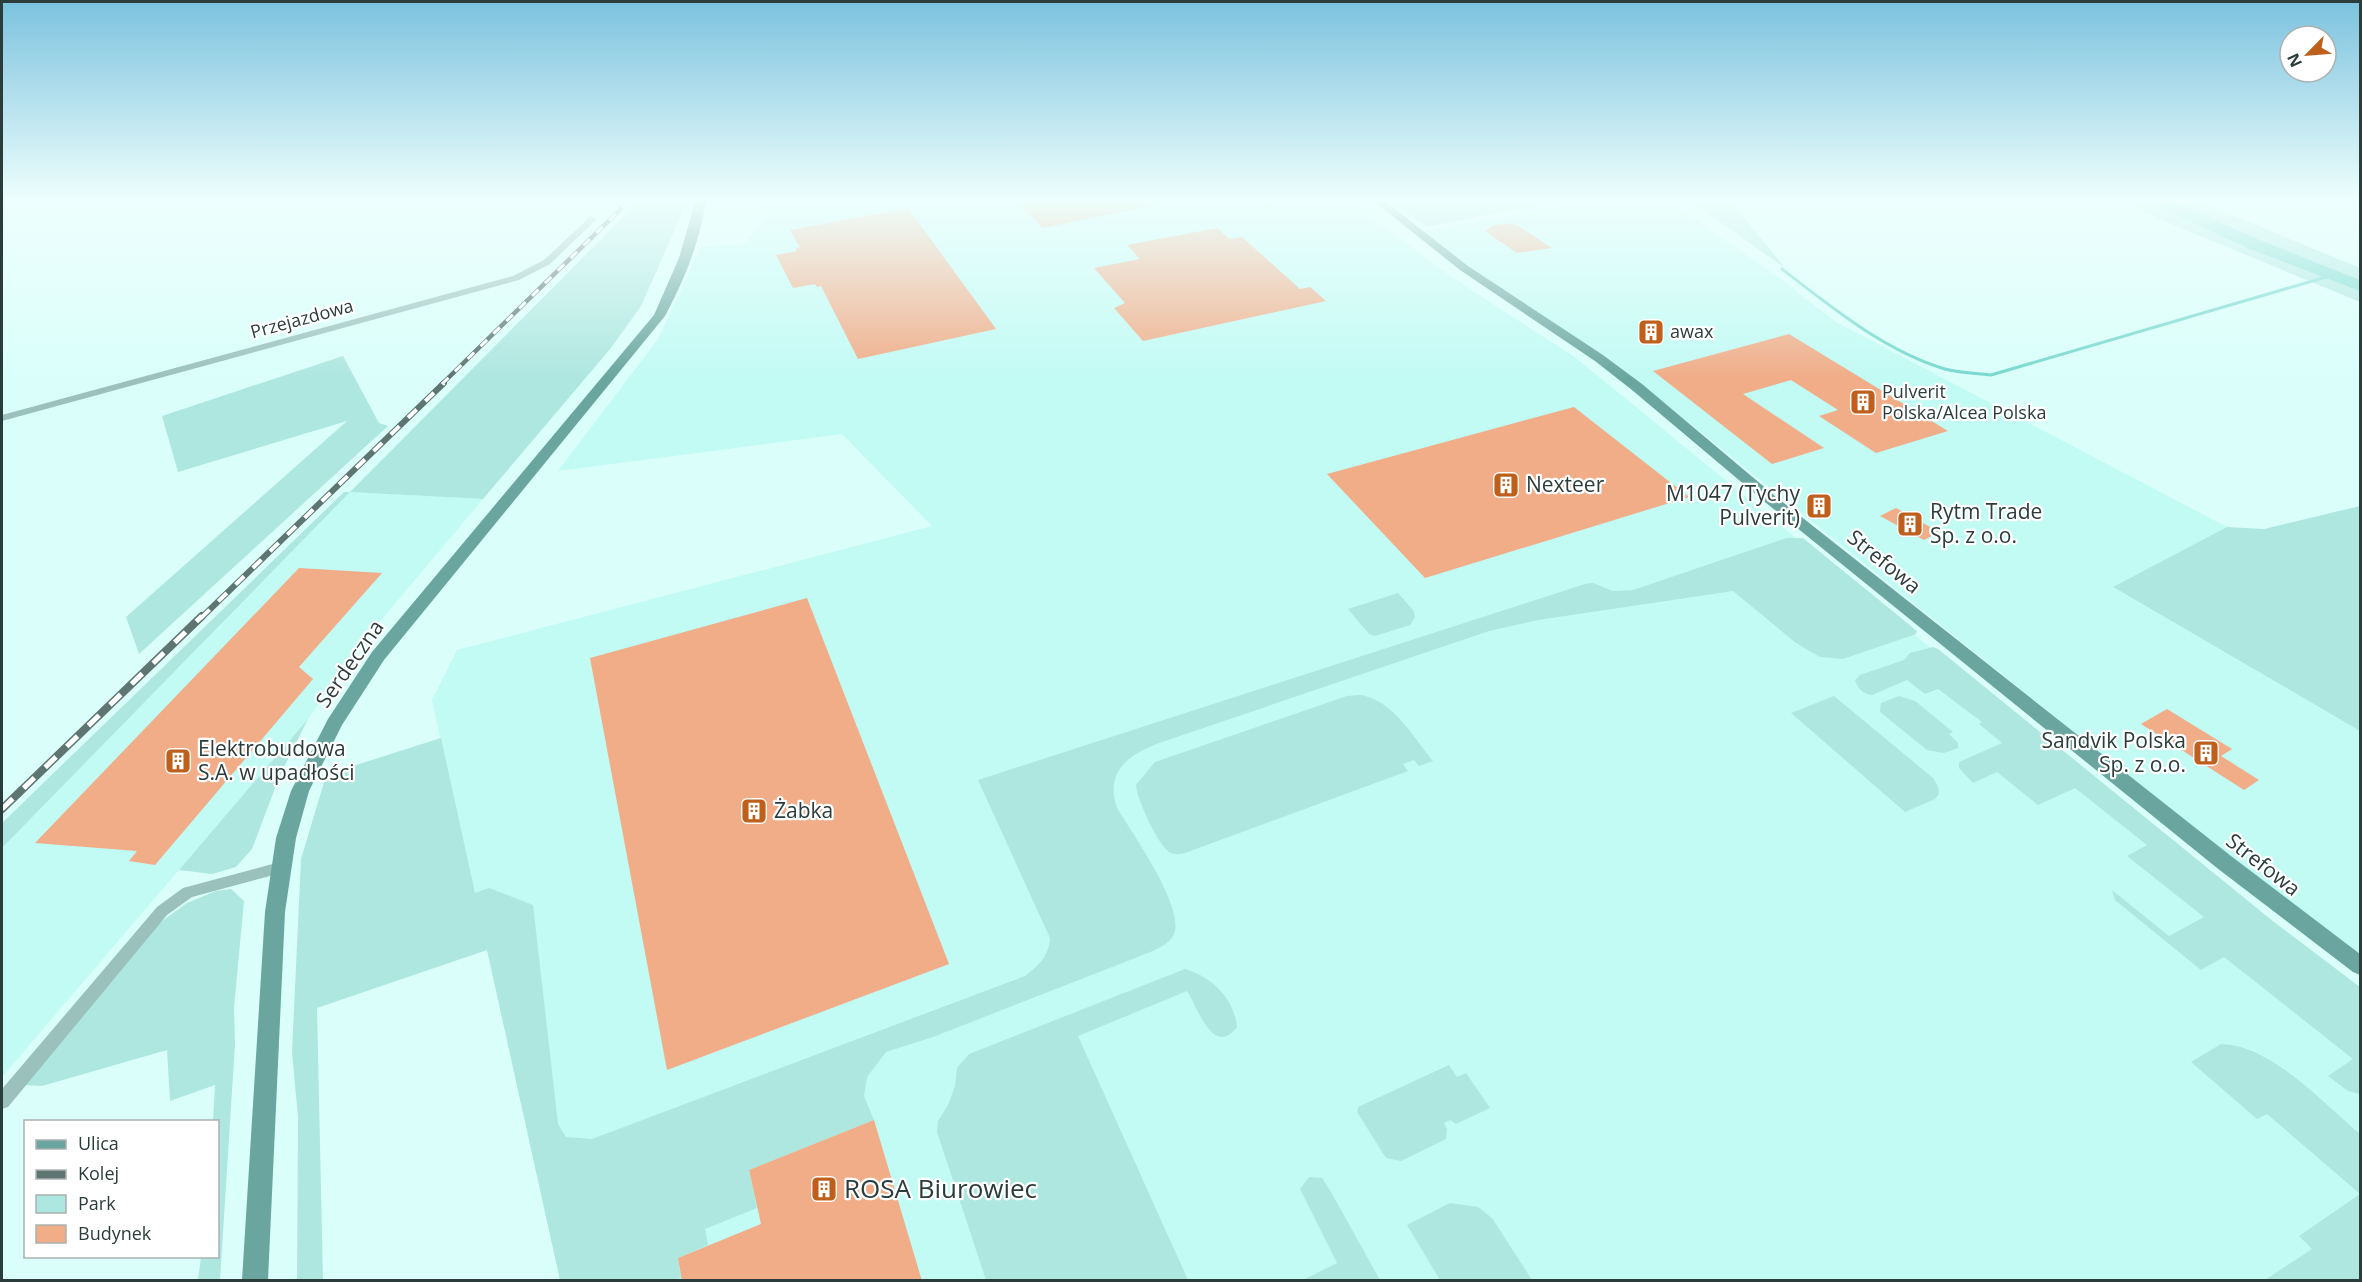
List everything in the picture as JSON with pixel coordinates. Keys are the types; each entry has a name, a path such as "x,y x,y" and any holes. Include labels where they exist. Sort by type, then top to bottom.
{"street":[{"name":"Przejazdowa","path":"2,418 516,278 550,259"},
{"name":"Serdeczna","path":"255,1281 275,912 286,837 300,791 352,692 401,626 655,321 673,288 683,259"},
{"name":"Strefowa","path":"1452,259 1599,358 1637,387 1777,504 2196,839 2361,966"},
{"path":"2,1101 162,911 188,892 280,868"}],"shaded area":[{"path":"695,259 1427,259 1576,358 2360,999 2360,1280 560,1280 432,700 457,650 932,526 842,434 558,471 658,339"},
{"path":"1459,259 1752,259 1836,322 2227,527 2114,588 2360,731 2360,955 2210,841 1606,356 1529,309"},
{"path":"350,492 483,499 356,650 308,719 2,1077 2,848"}],"green space":[{"path":"582,259 662,259 641,306 611,348 483,499 350,492"},
{"path":"1772,259 1778,259 1785,268"},
{"path":"2256,259 2338,259 2360,268 2360,302"},
{"path":"343,356 379,423 388,426 139,654 126,617 347,421 178,472 162,416"},
{"path":"344,492 350,492 2,848 2,823"},
{"path":"2360,506 2360,731 2113,587 2227,527 2264,529"},
{"path":"1787,538 1803,538 1917,631 1916,634 1843,659 1820,657 1796,643 1733,591 1538,620 1489,631 1168,740 1134,756 1118,771 1114,782 1114,794 1117,808 1145,852 1172,906 1175,922 1174,934 1170,941 1148,953 933,1037 886,1052 867,1077 864,1096 874,1120 749,1170 757,1208 705,1229 708,1245 678,1258 681,1278 674,1280 560,1280 487,950 317,1008 323,1280 297,1280 298,1117 292,1052 301,859 325,779 334,772 441,738 475,893 489,888 533,905 558,1124 566,1137 592,1139 1025,976 1035,968 1045,955 1050,938 978,780 1585,584 1593,583 1613,591 1633,590"},
{"path":"1398,593 1413,610 1415,617 1410,625 1375,636 1369,634 1348,609"},
{"path":"1933,647 2274,922 2360,987 2360,1094 2348,1091 2328,1076 2353,1059 2224,957 2201,970 2115,900 2112,890 2169,936 2204,917 2127,856 2147,845 2075,788 2038,805 1997,772 1973,783 1959,768 1959,762 2002,743 1979,724 1982,722 1938,689 1925,694 1907,680 1872,695 1863,692 1856,683 1855,680 1860,675 1904,660 1910,653"},
{"path":"1361,695 1383,704 1393,712 1433,761 1419,766 1414,760 1403,764 1408,771 1185,853 1171,853 1160,842 1144,811 1136,785 1155,762 1347,696"},
{"path":"1834,696 1933,778 1938,786 1939,794 1935,799 1905,812 1791,713"},
{"path":"1899,696 1915,701 1953,732 1949,734 1958,743 1958,748 1944,753 1927,750 1880,712 1881,703"},
{"path":"308,719 280,775 252,849 236,867 212,874 179,870"},
{"path":"231,889 244,901 234,1008 235,1044 220,1280 198,1280 201,1258 219,1258 219,1120 213,1120 215,1085 170,1101 167,1050 42,1086 23,1085 158,924 187,903 216,891"},
{"path":"1185,969 1213,983 1226,998 1237,1027 1228,1035 1221,1037 1207,1027 1187,991 1078,1036 1188,1280 986,1280 937,1132 938,1121 948,1105 955,1086 957,1068 969,1054"},
{"path":"2221,1044 2240,1047 2277,1064 2313,1092 2360,1134 2360,1194 2267,1114 2257,1119 2191,1062"},
{"path":"1449,1065 1457,1077 1466,1073 1490,1108 1456,1124 1450,1120 1444,1123 1447,1129 1446,1139 1401,1161 1386,1158 1357,1112 1358,1107"},
{"path":"1309,1177 1322,1178 1380,1280 1303,1280 1337,1263 1300,1189"},
{"path":"2360,1194 2360,1280 2265,1280 2312,1249 2299,1236"},
{"path":"1450,1203 1478,1207 1492,1218 1532,1280 1440,1280 1407,1225"}],"building":[{"path":"778,259 945,259 996,329 858,359 821,286 817,287 815,284 793,288"},
{"path":"1140,259 1266,259 1300,289 1310,287 1326,301 1143,341 1114,308 1125,303 1094,268"},
{"name":"Pulverit Polska/Alcea Polska","path":"1789,334 1948,431 1876,453 1819,416 1838,410 1791,380 1743,394 1824,448 1772,464 1653,371"},
{"name":"Nexteer","path":"1574,407 1689,497 1425,578 1327,474"},
{"name":"Rytm Trade Sp. z o.o.","path":"1896,508 1939,532 1924,540 1880,516"},
{"name":"Elektrobudowa S.A. w upadłości","path":"299,568 382,573 299,667 313,679 155,865 129,861 137,851 35,843"},
{"name":"Żabka","path":"807,598 949,964 667,1070 590,658"},
{"name":"Sandvik Polska Sp. z o.o.","path":"2167,709 2232,749 2221,756 2259,780 2244,790 2141,724"},
{"name":"ROSA Biurowiec","path":"874,1120 922,1281 682,1281 678,1258 761,1224 749,1170"}],"waterway":[{"path":"2291,259 2360,286"},
{"path":"1782,269 1859,326 1901,351 1945,369 1991,375 2333,275"}],"railway":[{"path":"442,384 570,259"},
{"path":"201,618 444,383"},
{"path":"2,809 202,616"}],"place":[{"name":"awax","path":"1651,332"},
{"name":"Pulverit Polska/Alcea Polska","path":"1863,402"},
{"name":"Nexteer","path":"1506,485"},
{"name":"M1047 (Tychy Pulverit)","path":"1819,506"},
{"name":"Rytm Trade Sp. z o.o.","path":"1910,524"},
{"name":"Sandvik Polska Sp. z o.o.","path":"2206,753"},
{"name":"Elektrobudowa S.A. w upadłości","path":"178,761"},
{"name":"Żabka","path":"754,811"},
{"name":"ROSA Biurowiec","path":"824,1189"}]}
